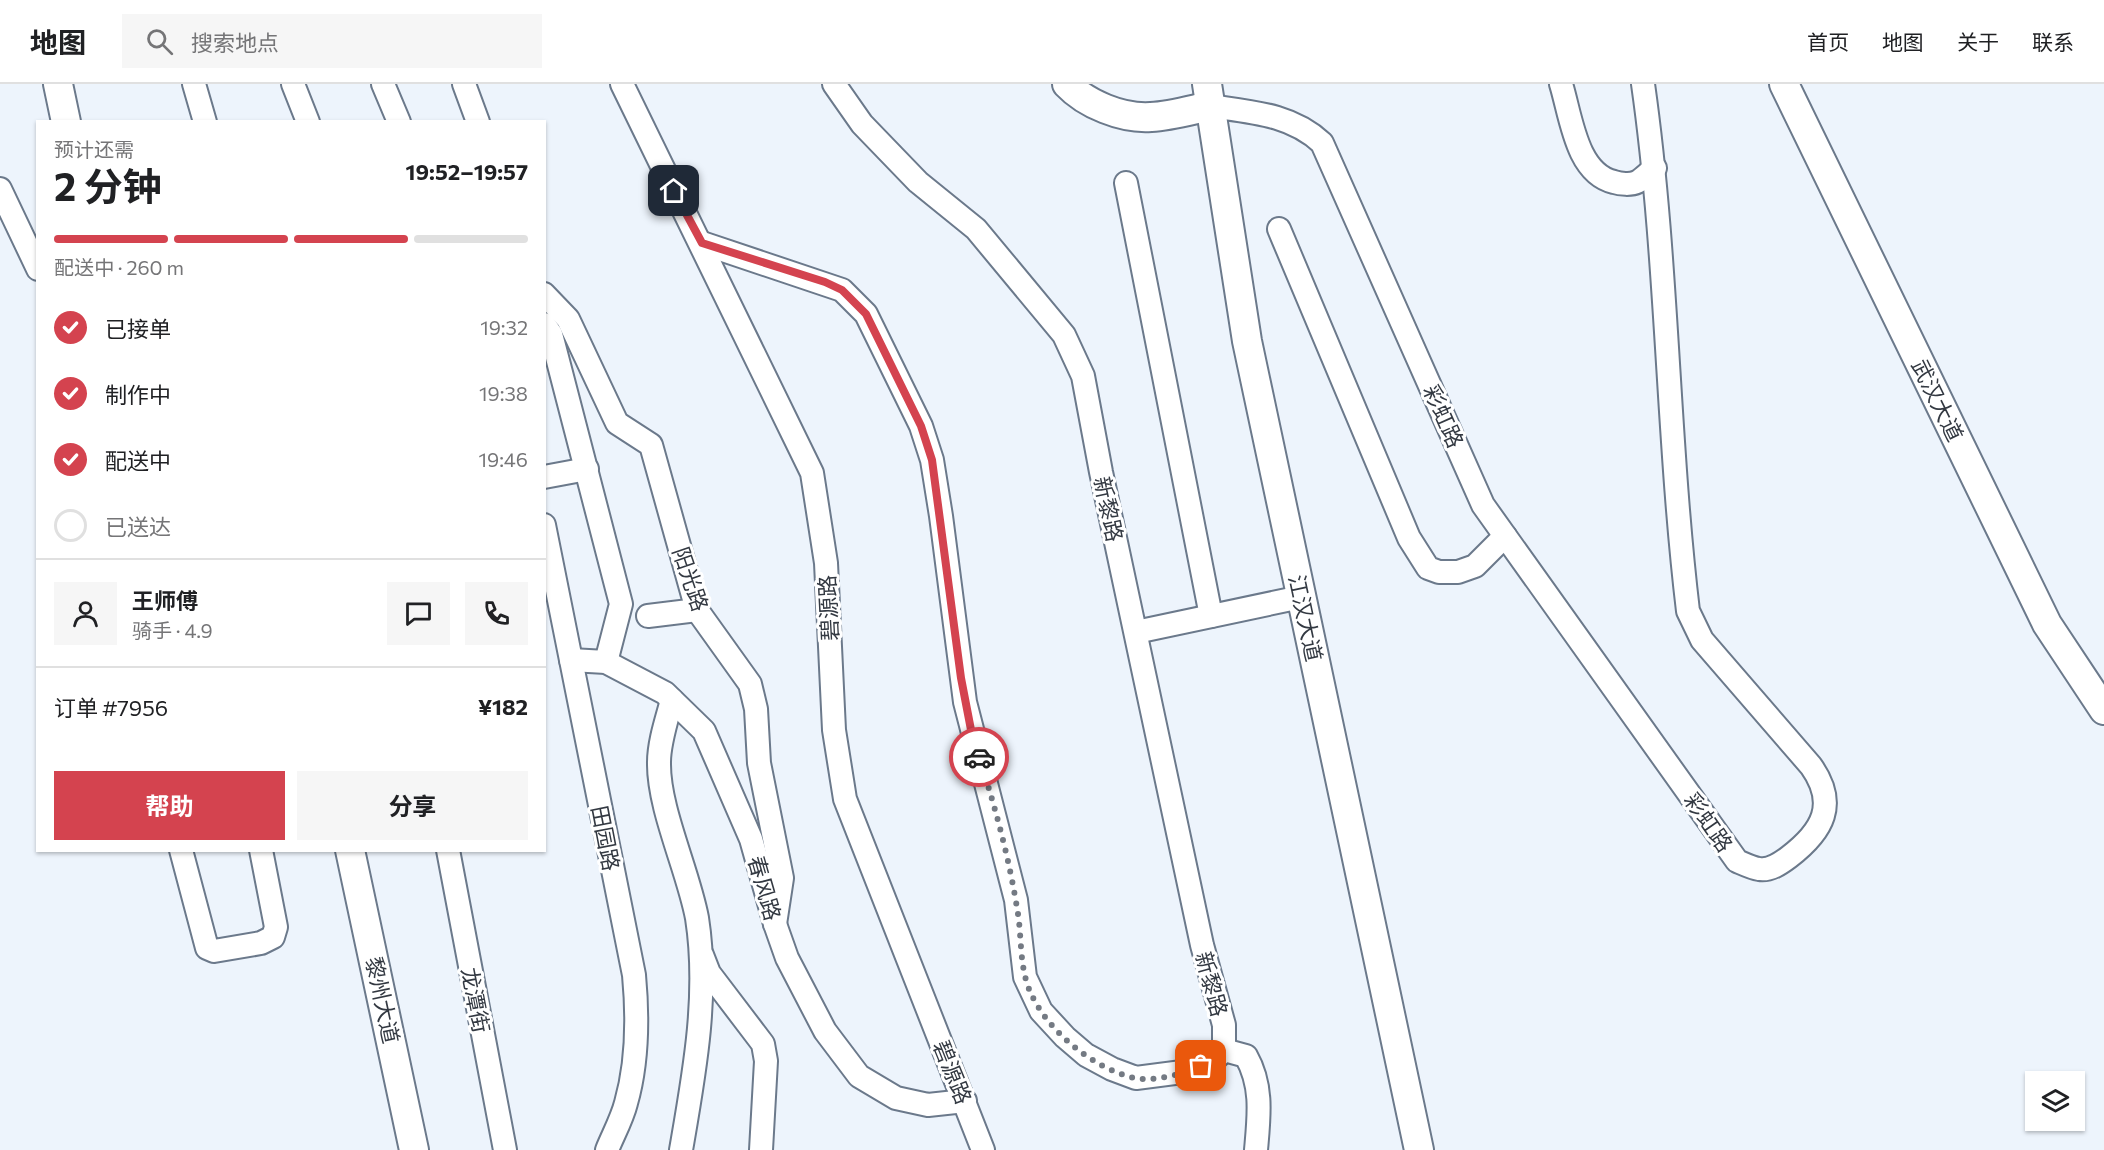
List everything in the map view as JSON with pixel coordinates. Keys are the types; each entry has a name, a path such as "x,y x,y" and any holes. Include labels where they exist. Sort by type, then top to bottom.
{"main road":[{"path":"58,84 66,120"},
{"path":"1067,84 1088,102 1130,116 1151,117 1209,95"},
{"name":"武汉大道","path":"1784,84 2047,624 2104,710"},
{"name":"江汉大道","path":"1209,95 1247,341 1419,1150"},
{"name":"黎州大道","path":"350,852 414,1150"}],"street":[{"path":"194,84 204,120"},
{"path":"293,84 307,120"},
{"path":"383,84 398,120"},
{"path":"464,84 477,120"},
{"name":"碧源路","path":"622,84 655,156 702,243 812,473 825,563 834,730 845,799 983,1150"},
{"name":"新黎路","path":"834,84 862,124 918,182 976,229 1064,335 1083,376 1101,472 1202,945 1224,1025 1224,1050"},
{"path":"1561,84 1588,165 1601,179 1635,183 1655,168"},
{"name":"彩虹路","path":"1209,95 1274,116 1308,130 1322,143 1483,505 1737,861 1761,870 1778,865 1809,842 1822,823 1826,804 1822,781 1702,640 1688,611 1669,386 1655,168 1643,84"},
{"path":"1126,183 1211,616"},
{"path":"0,189 36,265"},
{"path":"1279,229 1409,538 1428,568 1439,572 1458,572 1475,566 1505,536"},
{"path":"702,243 842,290 866,314 921,426 936,482 969,724 987,781 1016,900 1025,977 1041,1011 1086,1055 1112,1069 1136,1078 1190,1071 1213,1061 1224,1050 1246,1056 1256,1073 1259,1101 1256,1150"},
{"name":"阳光路","path":"546,296 568,319 616,423 651,445 697,610 750,684 756,709 759,763 782,878 775,924"},
{"path":"546,327 551,334 621,604 606,662"},
{"path":"546,477 587,469"},
{"name":"田园路","path":"546,535 634,975 637,1012 636,1047 626,1104 607,1150"},
{"path":"1136,632 1301,597"},
{"path":"648,616 697,610"},
{"name":"春风路","path":"571,660 606,662 665,693 704,731 751,839 787,958 825,1031 859,1076 896,1098 928,1105 965,1101"},
{"path":"672,700 659,761 662,792 693,903 700,948 696,1071 681,1150"},
{"path":"182,852 202,934 207,948 214,951 261,943 273,937 276,927 261,852"},
{"name":"龙潭街","path":"448,852 505,1150"},
{"path":"700,948 709,973 764,1044 766,1061 761,1150"}],"way so far":[{"path":"979,757 1016,900 1025,977 1030,992 1041,1011 1065,1037 1086,1055 1112,1069 1136,1078 1160,1077 1190,1071 1201,1066"}],"route":[{"path":"674,191 702,243 825,282 842,290 866,314 921,426 932,460 961,678 972,735 979,757"}]}
